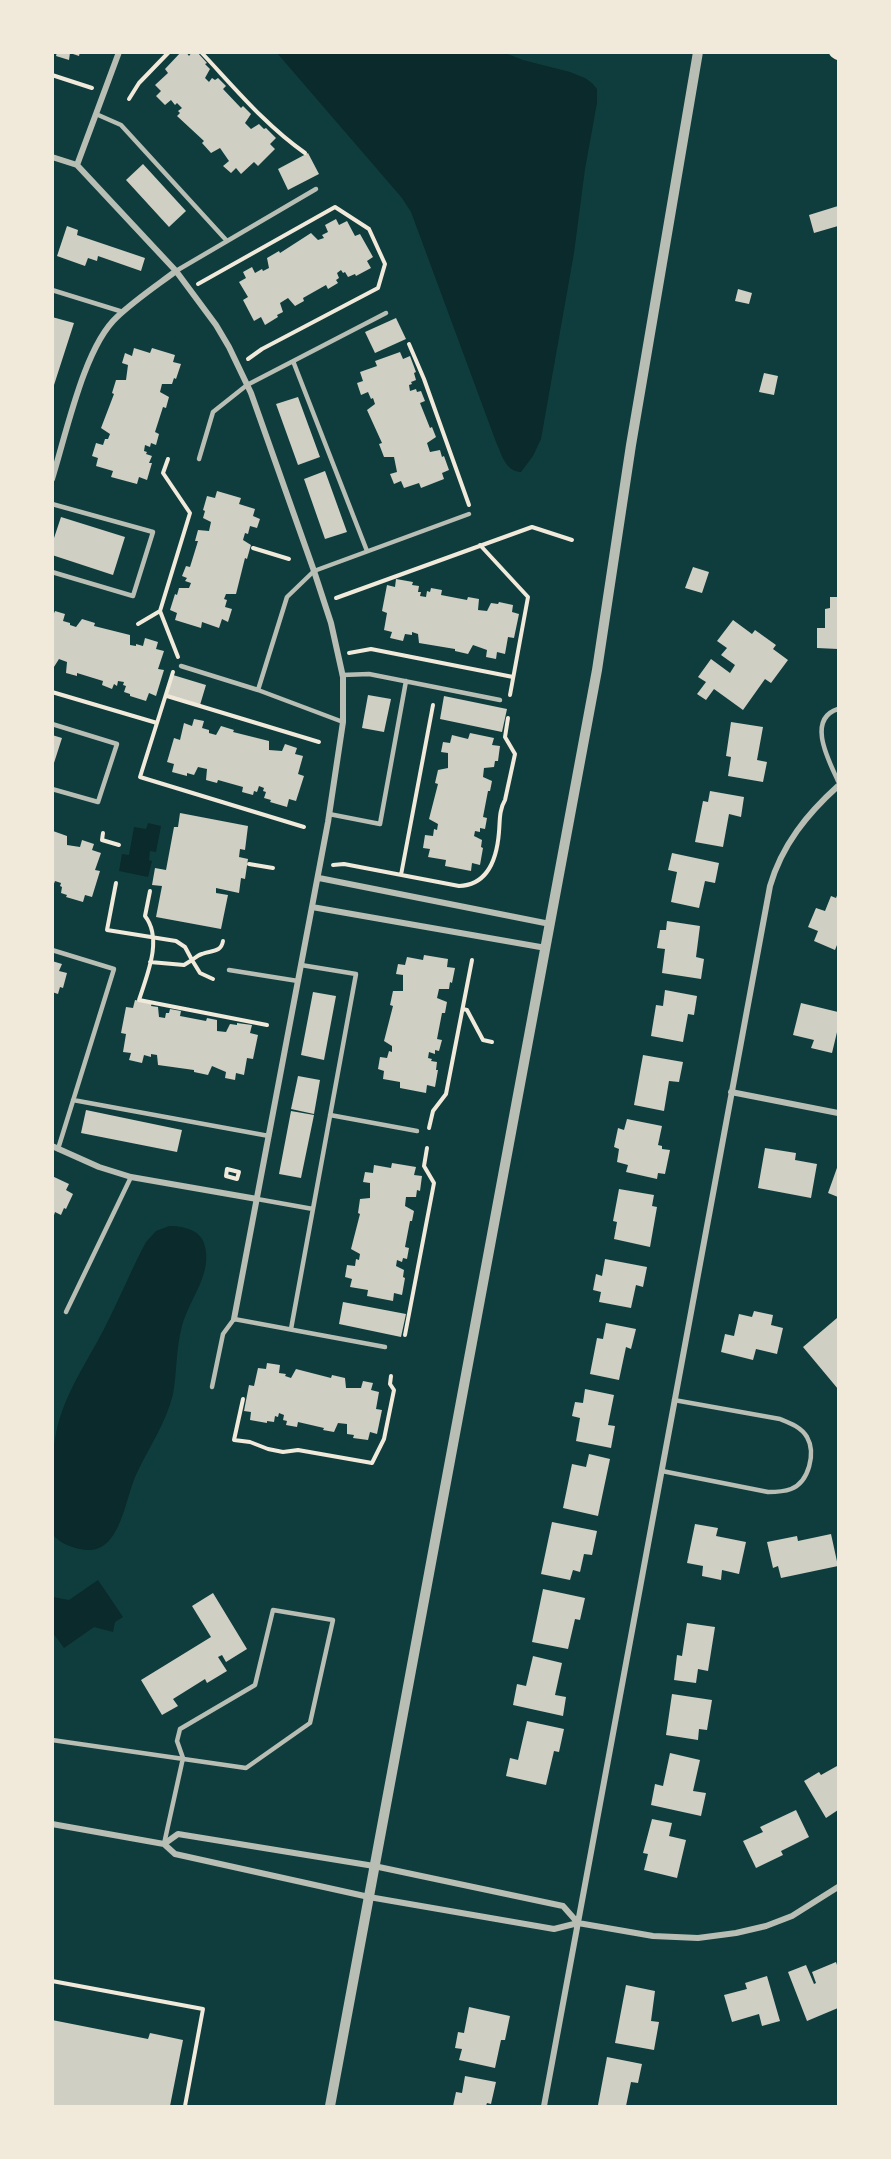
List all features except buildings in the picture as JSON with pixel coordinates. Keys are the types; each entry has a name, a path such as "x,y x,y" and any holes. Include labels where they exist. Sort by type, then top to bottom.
{"street":[{"path":"77,165 119,52"},
{"path":"330,2106 597,670 631,445 698,52"},
{"path":"52,157 77,165 176,271 216,325 247,384 331,623 342,675 343,722 319,878 234,1319"},
{"path":"52,479 92,354 107,328 123,312 176,271"},
{"path":"544,2106 773,874 798,827 838,786"},
{"path":"319,878 550,924"},
{"path":"312,907 546,948"},
{"path":"731,1092 838,1113"},
{"path":"55,1147 103,1169 131,1178 257,1199"},
{"path":"52,1824 164,1844 175,1854 369,1897 554,1929 578,1923 653,1936 708,1937 766,1926 792,1916 838,1887"},
{"path":"164,1844 178,1834 374,1866 563,1906 578,1923"}],"lane":[{"path":"96,114 121,125 226,241"},
{"path":"176,271 316,189"},
{"path":"52,290 123,312"},
{"path":"200,459 213,412 247,384 386,313"},
{"path":"293,361 367,551"},
{"path":"52,504 153,532 133,596 52,572"},
{"path":"258,690 286,597 314,571 469,514"},
{"path":"181,666 258,690 343,722"},
{"path":"342,675 369,674 500,700"},
{"path":"329,814 380,824 406,681"},
{"path":"838,709 831,711 826,717 822,732 825,752 838,781"},
{"path":"52,724 117,744 98,802 52,789"},
{"path":"52,950 114,969 74,1100 55,1147"},
{"path":"291,1329 356,974 301,965"},
{"path":"229,970 298,981"},
{"path":"74,1100 269,1136"},
{"path":"330,1115 417,1131"},
{"path":"66,1311 131,1178"},
{"path":"257,1199 313,1209"},
{"path":"212,1387 223,1334 234,1319 385,1347"},
{"path":"662,1471 768,1492 780,1492 793,1489 804,1478 810,1464 811,1448 806,1436 795,1425 780,1419 674,1400"},
{"path":"52,1740 183,1758 246,1768 310,1723 333,1620 273,1610 255,1685 180,1729 177,1741 183,1758 164,1844"}],"path":[{"path":"129,99 139,82 169,52"},
{"path":"201,52 269,124 305,153"},
{"path":"52,75 92,88"},
{"path":"197,284 335,207 369,229 385,264 378,288 262,349 245,361"},
{"path":"409,344 424,379 469,506"},
{"path":"334,599 532,527 572,540"},
{"path":"480,545 528,597 510,695"},
{"path":"253,548 289,559"},
{"path":"138,624 160,610"},
{"path":"348,654 371,649 513,677"},
{"path":"52,692 157,723"},
{"path":"167,696 319,742"},
{"path":"401,875 433,705"},
{"path":"332,865 344,864 459,886 472,886 481,879 494,860 500,829 498,824 514,754 505,737 508,718"},
{"path":"104,833 102,840 104,842 119,845"},
{"path":"249,864 273,868"},
{"path":"116,883 107,930 176,941 185,946 200,973 213,979"},
{"path":"150,891 145,916 150,923 153,939 150,962 139,1000 267,1025"},
{"path":"150,962 184,965 202,954 217,951 223,941"},
{"path":"429,1128 433,1111 446,1094 472,960"},
{"path":"463,1009 467,1010 483,1040 492,1042"},
{"path":"405,1335 434,1183 424,1166 427,1148"},
{"path":"243,1399 234,1440 250,1442 283,1452 298,1450 372,1463 384,1439 394,1390 390,1384 392,1376"},
{"path":"52,1981 203,2008 185,2106"}],"water":[{"path":"277,53 505,53 570,72 585,78 597,89 597,103 585,169 574,253 541,439 533,456 521,472 511,469 500,452 411,212 402,198"},
{"path":"148,823 161,826 156,852 150,851 149,860 152,861 148,877 119,871 122,854 129,855 134,827 146,829"},
{"path":"169,1226 184,1228 198,1234 204,1243 206,1254 203,1275 182,1326 170,1405 132,1484 113,1536 104,1545 94,1550 73,1547 53,1535 52,1458 64,1405 146,1242 156,1231"},
{"path":"98,1580 123,1617 115,1622 113,1632 94,1627 64,1648 53,1633 53,1597 69,1600"}]}
